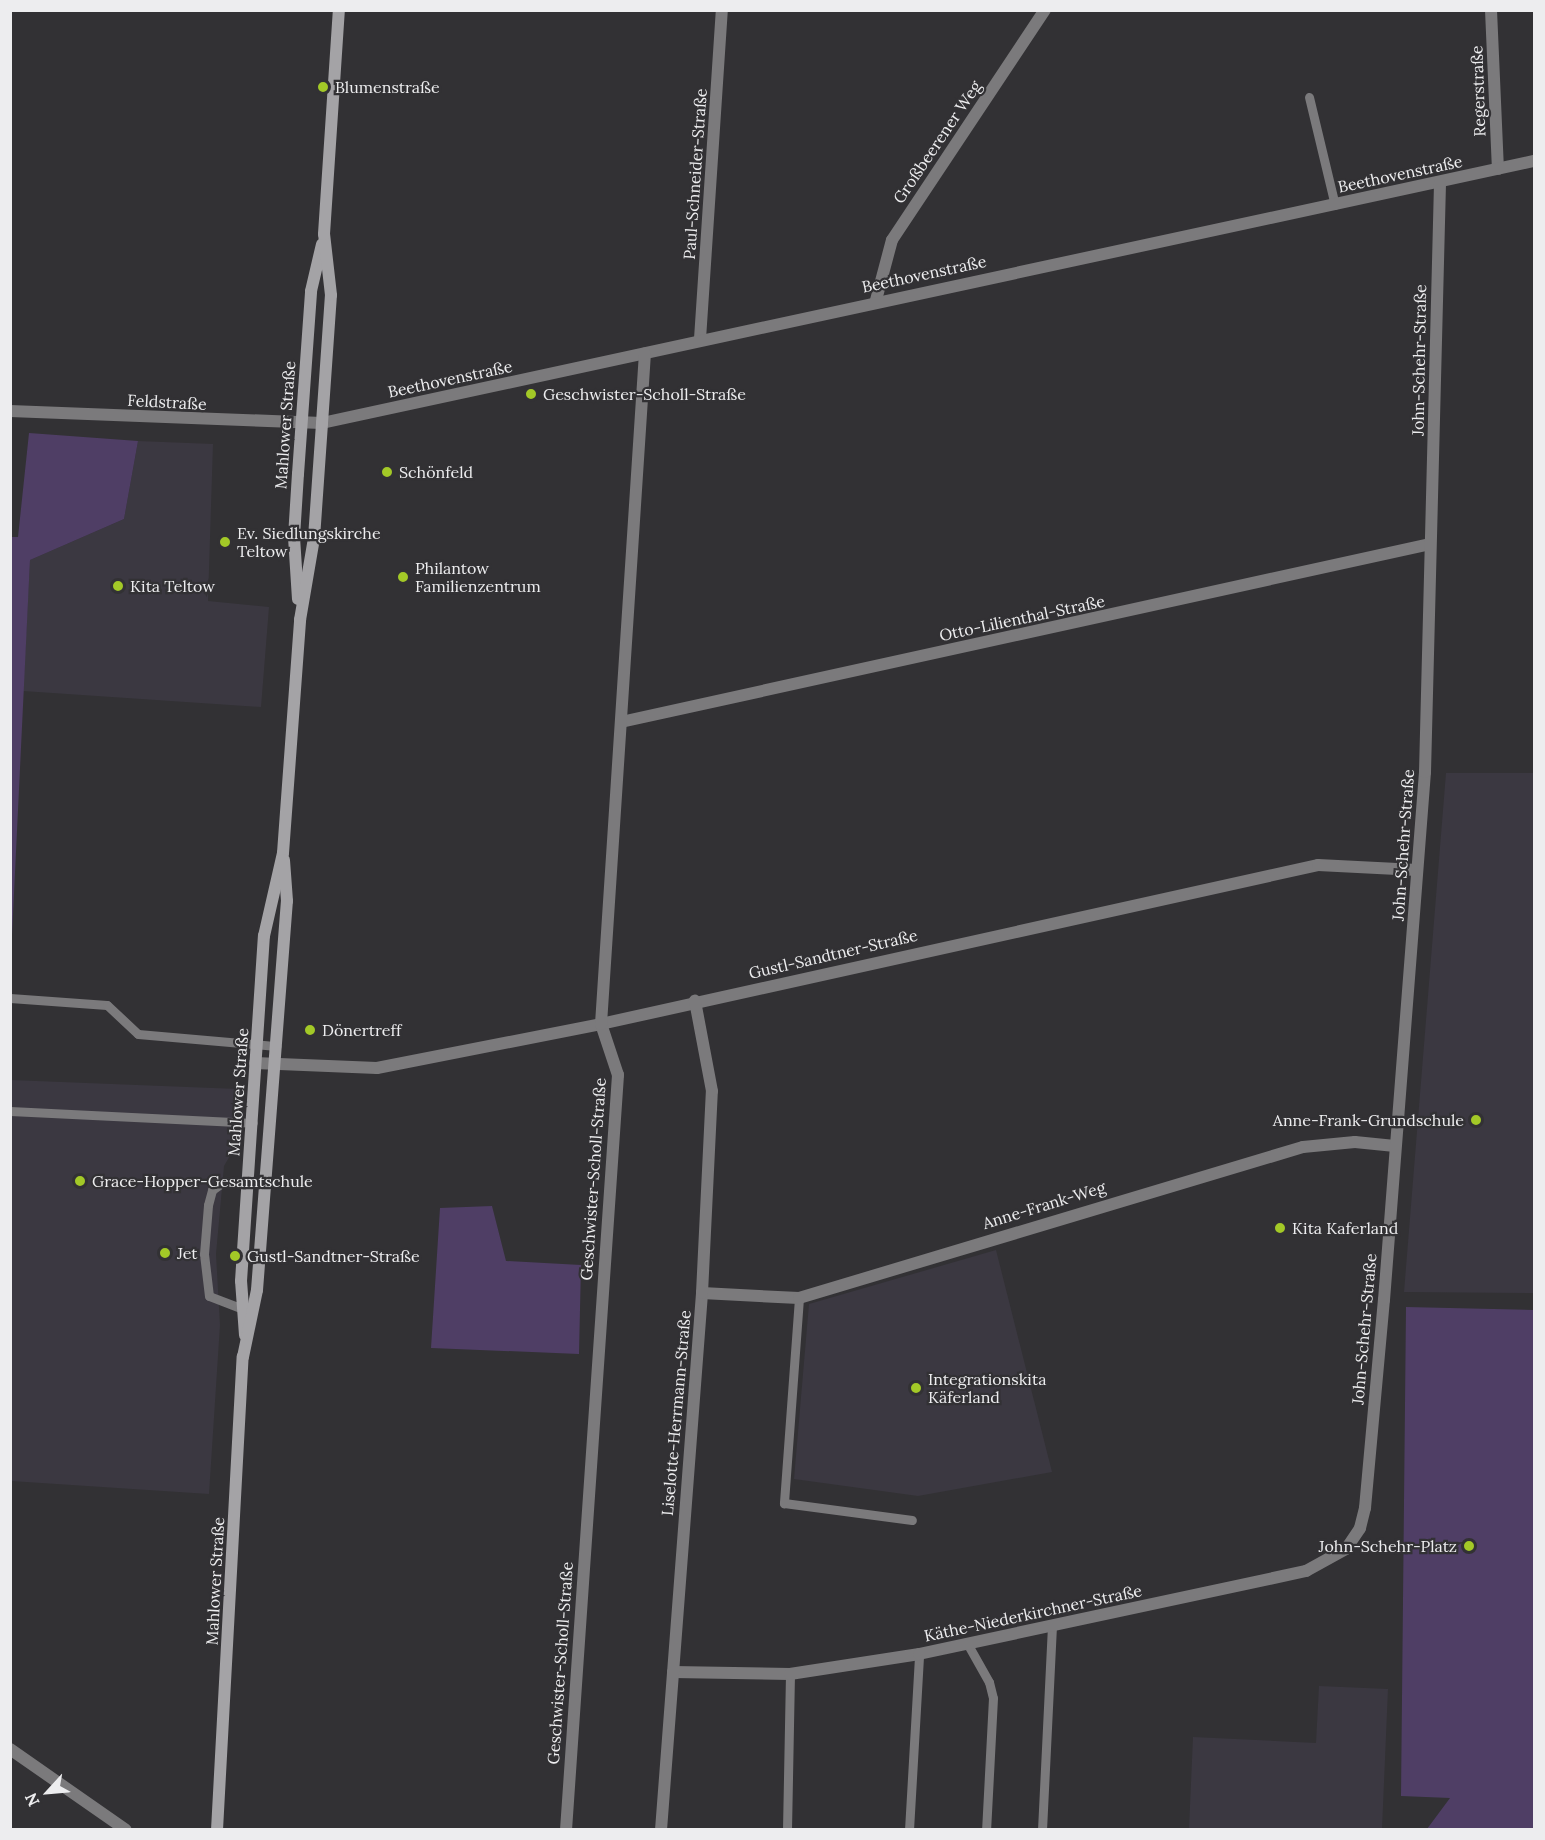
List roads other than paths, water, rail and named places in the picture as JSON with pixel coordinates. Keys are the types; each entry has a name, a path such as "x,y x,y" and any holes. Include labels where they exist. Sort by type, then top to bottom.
{"main road":[{"name":"Mahlower Straße","path":"300,620 294,537 311,291 324,234 339,10"},
{"name":"Mahlower Straße","path":"217,1830 245,1335 241,1281 253,1123 255,1063 264,936 283,853 300,620 314,538 331,294 324,234"},
{"name":"Mahlower Straße","path":"245,1335 257,1290 266,1184 287,901 283,853"}],"street":[{"name":"Paul-Schneider-Straße","path":"700,339 722,10"},
{"name":"Großbeerener Weg","path":"876,300 892,240 1045,10"},
{"name":"Regerstraße","path":"1491,10 1498,169"},
{"name":"Beethovenstraße","path":"322,423 876,300 1440,183 1534,161"},
{"name":"John-Schehr-Straße","path":"1365,1508 1425,772 1440,183"},
{"name":"Geschwister-Scholl-Straße","path":"566,1830 618,1075 601,1023 645,353"},
{"name":"Feldstraße","path":"10,411 302,425 322,423"},
{"name":"Otto-Lilienthal-Straße","path":"621,722 1430,544"},
{"name":"Gustl-Sandtner-Straße","path":"255,1063 377,1068 601,1023 1318,865 1417,870"},
{"name":"Liselotte-Herrmann-Straße","path":"661,1830 702,1293 712,1090 695,1001"},
{"name":"Anne-Frank-Weg","path":"702,1293 799,1298 1303,1147 1355,1142 1395,1146"},
{"name":"Käthe-Niederkirchner-Straße","path":"673,1672 790,1674 919,1654 1306,1572 1346,1549 1360,1528 1365,1508"},
{"path":"10,1749 126,1830"}],"lane":[{"path":"1308,97 1335,205"},
{"path":"10,998 107,1005 138,1034 276,1046"},
{"path":"10,1111 253,1123"},
{"path":"243,1310 209,1296 204,1254 212,1190 223,1182 266,1184"},
{"path":"799,1298 784,1503 912,1520"},
{"path":"1042,1830 1052,1626"},
{"path":"967,1643 989,1682 993,1698 986,1830"},
{"path":"909,1830 919,1654"},
{"path":"786,1830 790,1674"}],"place":[{"name":"Blumenstraße","path":"323,87"},
{"name":"Geschwister-Scholl-Straße","path":"531,394"},
{"name":"Schönfeld","path":"387,472"},
{"name":"Ev. Siedlungskirche Teltow","path":"225,542"},
{"name":"Philantow Familienzentrum","path":"403,577"},
{"name":"Kita Teltow","path":"118,586"},
{"name":"Dönertreff","path":"310,1030"},
{"name":"Anne-Frank-Grundschule","path":"1476,1120"},
{"name":"Grace-Hopper-Gesamtschule","path":"80,1181"},
{"name":"Kita Kaferland","path":"1280,1228"},
{"name":"Jet","path":"165,1253"},
{"name":"Gustl-Sandtner-Straße","path":"235,1256"},
{"name":"Integrationskita Käferland","path":"916,1388"},
{"name":"John-Schehr-Platz","path":"1469,1546"}]}
